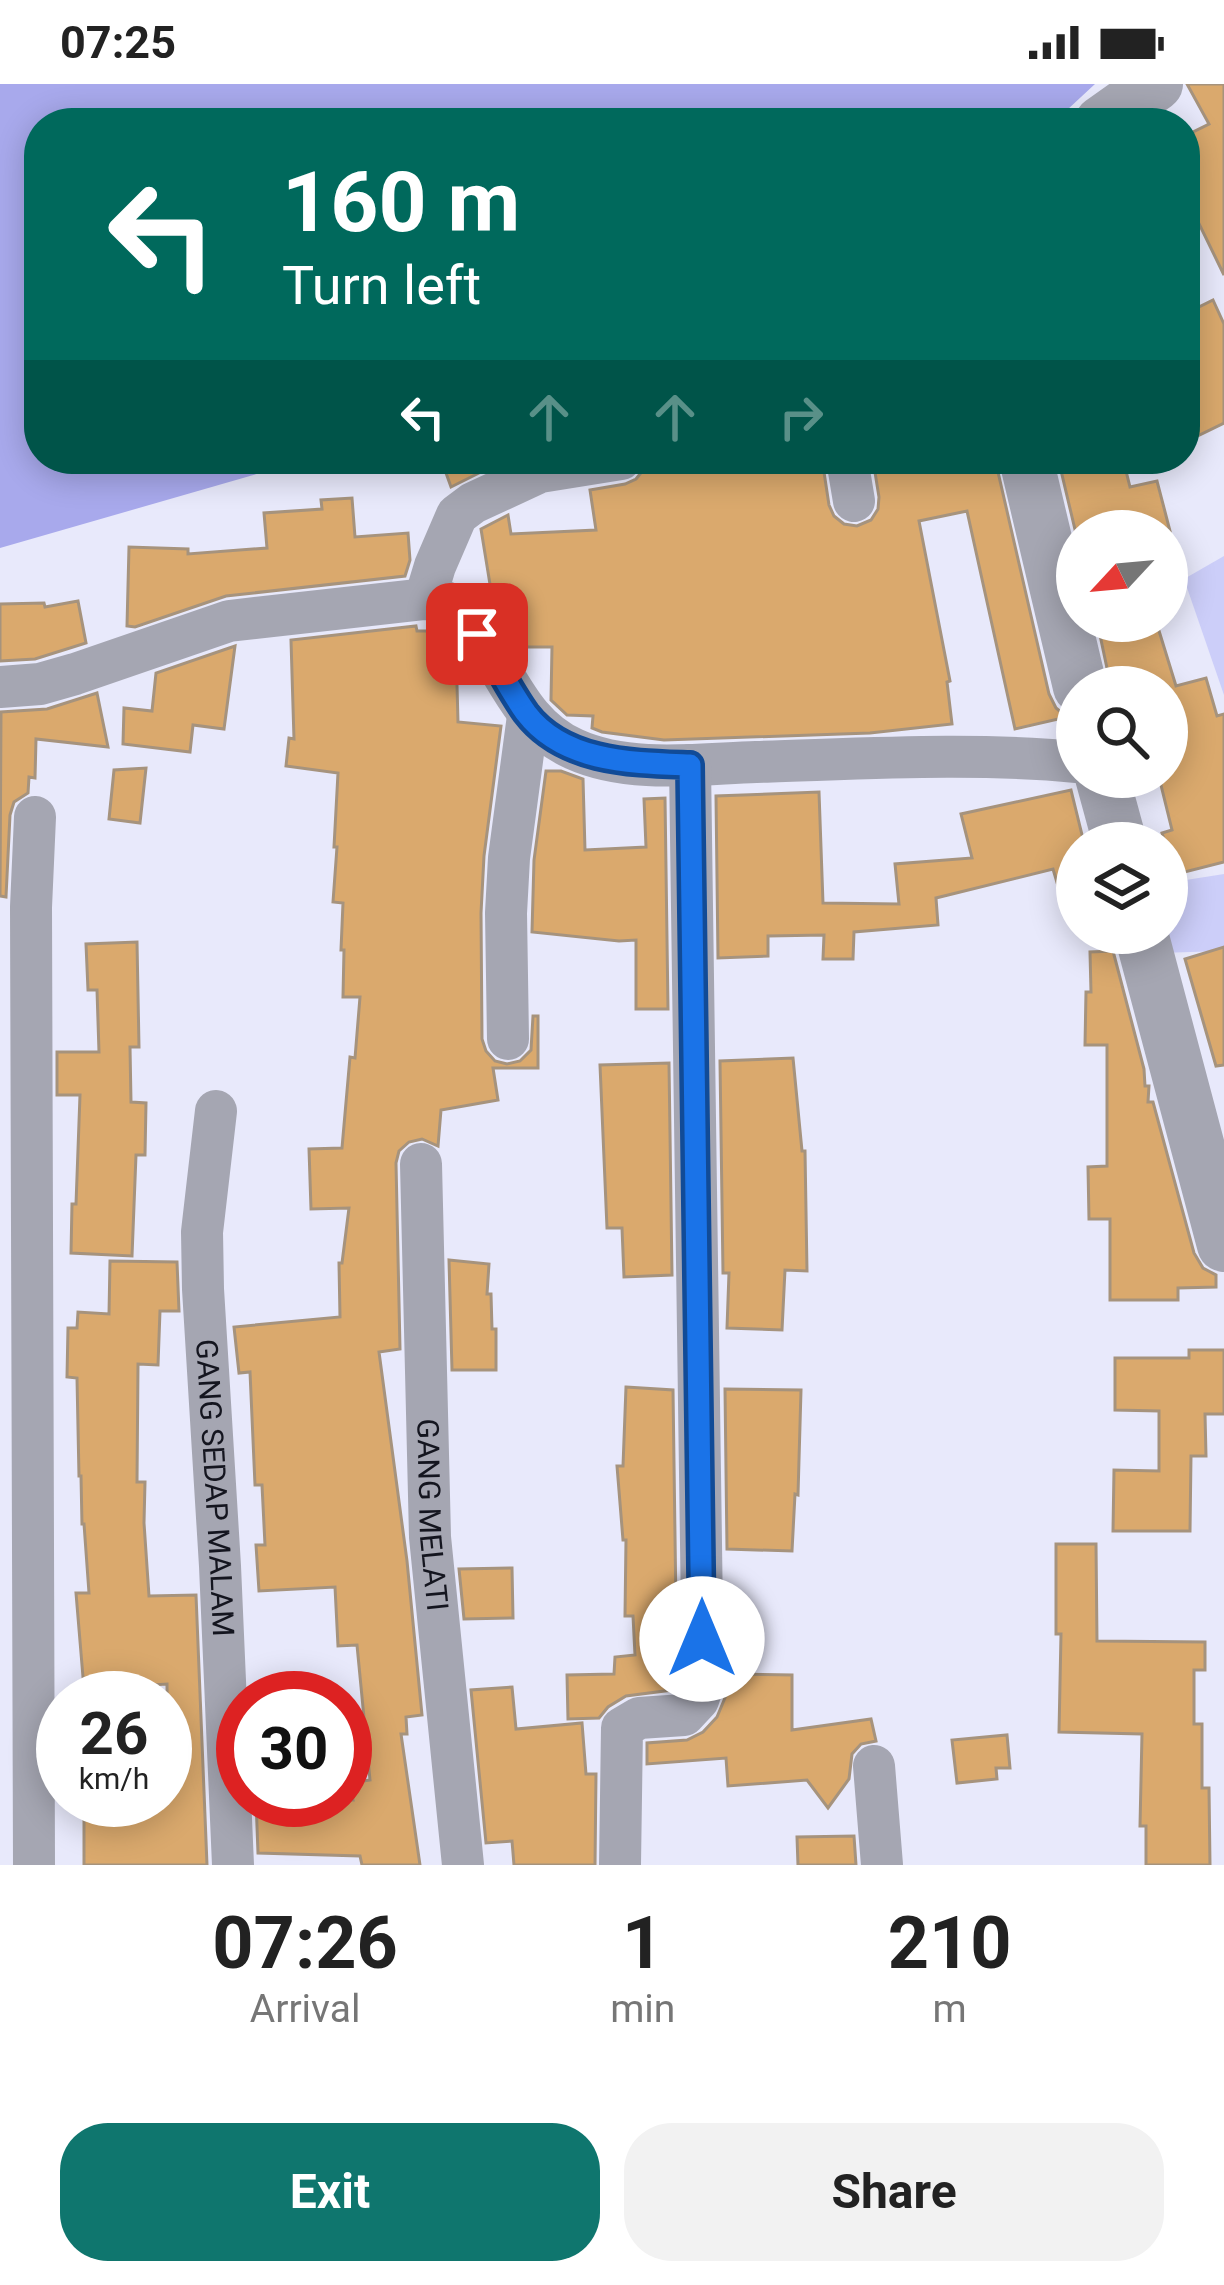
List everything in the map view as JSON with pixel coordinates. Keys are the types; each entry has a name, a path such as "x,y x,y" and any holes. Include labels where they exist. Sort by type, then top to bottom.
{"street":[{"path":"1122,108 1156,84"},
{"path":"425,598 458,515 473,503 536,474"},
{"path":"850,474 854,501"},
{"path":"1030,474 1075,666"},
{"path":"0,687 40,685 229,621 425,598 450,602 494,658 528,716 574,749 629,763 690,765 1056,760"},
{"path":"508,1040 509,858 528,716"},
{"path":"620,1865 622,1728 639,1718 685,1715 703,1685 690,765"},
{"path":"34,1865 31,907 35,817"},
{"path":"1147,954 1224,1245"},
{"name":"GANG SEDAP MALAM","path":"215,1111 202,1232 202,1288 233,1865"},
{"name":"GANG MELATI","path":"421,1164 430,1537 463,1865"},
{"path":"874,1766 882,1865"}],"shaded area":[{"path":"0,84 1095,84 1069,108 24,108 24,474 257,474 0,548"},
{"path":"1224,556 1224,695 1188,591 1188,577"},
{"path":"1224,874 1224,951 1188,952 1188,880"}],"building":[{"path":"1187,84 1224,84 1224,275 1200,226 1200,128 1209,124"},
{"path":"1213,300 1224,324 1224,423 1200,435 1200,306"},
{"path":"446,474 477,474 451,487"},
{"path":"640,474 824,474 834,516 857,526 871,520 878,509 875,474 998,474 1056,720 1015,729 967,511 919,521 950,681 952,724 870,733 664,740 602,732 592,728 593,716 567,715 551,700 552,647 516,647 495,615 481,529 508,515 511,534 596,530 590,490 625,484"},
{"path":"1062,474 1127,474 1130,487 1157,481 1165,510 1070,510"},
{"path":"352,498 355,537 408,533 410,560 405,576 226,596 127,626 129,547 188,549 188,554 267,548 264,513 322,509 321,500"},
{"path":"78,601 86,643 35,659 0,661 0,604 44,603 45,607"},
{"path":"416,626 417,631 443,631 456,648 458,722 501,726 481,913 486,1051 495,1061 520,1061 531,1050 533,1016 538,1016 538,1068 493,1068 498,1100 441,1110 438,1146 422,1139 409,1142 399,1151 396,1163 400,1349 379,1352 422,1715 406,1717 407,1734 401,1734 420,1865 362,1865 360,1856 258,1853 257,1827 372,1827 372,1671 360,1671 357,1645 338,1646 335,1587 259,1591 256,1545 265,1545 262,1485 255,1485 250,1372 239,1373 234,1327 340,1317 339,1263 349,1208 311,1209 309,1149 342,1148 360,997 343,997 343,903 333,902 338,773 286,766 289,738 294,739 291,640"},
{"path":"1101,642 1162,642 1170,666 1107,666"},
{"path":"235,646 224,729 193,725 190,752 123,744 124,708 152,711 156,673"},
{"path":"1206,678 1217,716 1224,714 1224,862 1188,871 1188,822 1170,822 1164,798 1188,798 1188,683"},
{"path":"97,693 108,747 36,739 35,778 29,777 28,793 14,802 10,815 6,897 0,896 1,712 47,709"},
{"path":"146,768 140,823 109,819 114,770"},
{"path":"546,771 583,779 585,850 646,847 644,799 665,798 668,1009 636,1009 636,940 532,932 534,860"},
{"path":"819,792 823,903 899,904 895,864 972,858 961,814 1056,793 1056,798 1073,798 1079,822 1056,822 1056,879 1053,869 936,898 938,925 854,932 853,959 823,959 824,935 768,936 768,956 718,958 716,796"},
{"path":"137,942 139,1047 130,1047 131,1102 146,1103 145,1155 136,1155 132,1256 71,1253 80,1095 57,1095 57,1052 99,1052 97,990 88,990 86,944"},
{"path":"1224,947 1224,1065 1216,1066 1185,959"},
{"path":"1090,954 1114,954 1145,1086 1149,1086 1148,1102 1153,1102 1194,1253 1203,1268 1216,1275 1216,1287 1178,1288 1178,1300 1110,1300 1110,1219 1089,1219 1088,1167 1107,1166 1107,1045 1085,1045 1086,992 1091,992"},
{"path":"793,1058 805,1151 807,1271 785,1270 782,1330 727,1328 720,1061"},
{"path":"669,1063 672,1275 624,1277 622,1228 607,1228 600,1065"},
{"path":"449,1260 489,1264 487,1294 491,1294 492,1329 496,1329 496,1370 452,1370"},
{"path":"110,1261 177,1262 179,1311 160,1311 158,1365 138,1364 137,1482 145,1482 149,1596 196,1595 207,1865 84,1865 84,1827 192,1827 192,1671 82,1671 76,1593 89,1593 77,1378 67,1377 68,1328 77,1328 78,1312 109,1314"},
{"path":"1189,1350 1224,1350 1224,1414 1205,1414 1206,1456 1191,1456 1190,1531 1113,1531 1114,1470 1159,1471 1159,1411 1115,1410 1115,1358 1189,1358"},
{"path":"626,1387 673,1390 677,1681 672,1690 626,1696 599,1718 568,1719 567,1675 614,1674 615,1657 635,1655 633,1616 625,1616 626,1540 617,1466 623,1466"},
{"path":"725,1389 801,1390 792,1551 727,1549"},
{"path":"1056,1544 1096,1544 1097,1641 1205,1642 1205,1670 1194,1670 1194,1724 1202,1724 1202,1788 1209,1788 1210,1865 1146,1865 1146,1826 1140,1826 1142,1734 1059,1732"},
{"path":"512,1568 513,1618 464,1619 459,1569"},
{"path":"728,1674 792,1675 792,1730 871,1719 876,1741 861,1744 852,1754 849,1779 828,1808 807,1780 728,1786 726,1758 647,1764 647,1743 687,1740 717,1717 727,1693"},
{"path":"512,1687 516,1729 582,1723 586,1774 596,1774 595,1865 514,1865 512,1841 486,1843 471,1690"},
{"path":"1007,1735 1010,1768 996,1768 997,1779 957,1783 952,1740"},
{"path":"854,1836 856,1865 798,1865 797,1837"}],"route":[{"path":"477,634 528,716 574,749 629,763 690,765 702,1639"}]}
